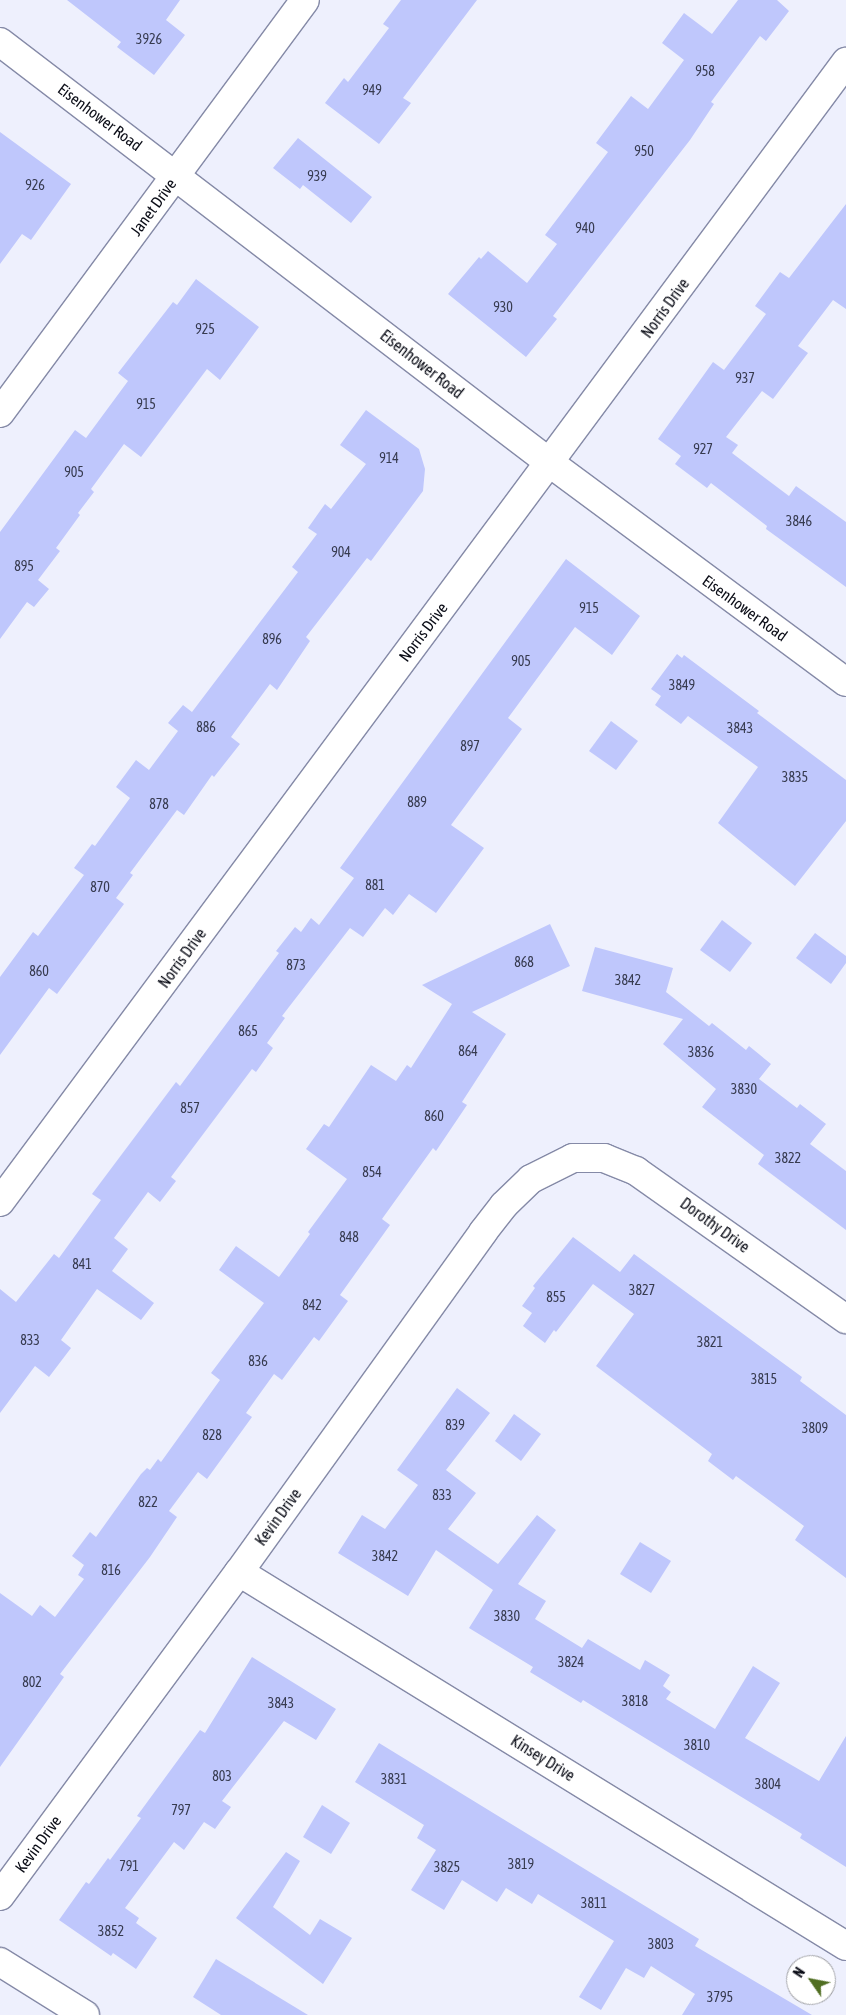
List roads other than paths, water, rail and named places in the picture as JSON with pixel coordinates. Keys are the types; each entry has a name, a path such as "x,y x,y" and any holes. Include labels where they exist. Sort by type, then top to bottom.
{"street":[{"name":"Janet Drive","path":"0,413 305,0"},
{"name":"Eisenhower Road","path":"0,42 550,463 846,682"},
{"name":"Norris Drive","path":"0,1202 846,62"},
{"name":"Dorothy Drive","path":"573,1158 604,1158 636,1170 846,1319"},
{"name":"Kevin Drive","path":"0,1896 239,1572 504,1205 531,1179 573,1158"},
{"name":"Kinsey Drive","path":"239,1572 846,1946"},
{"path":"0,1962 85,2015"}]}
